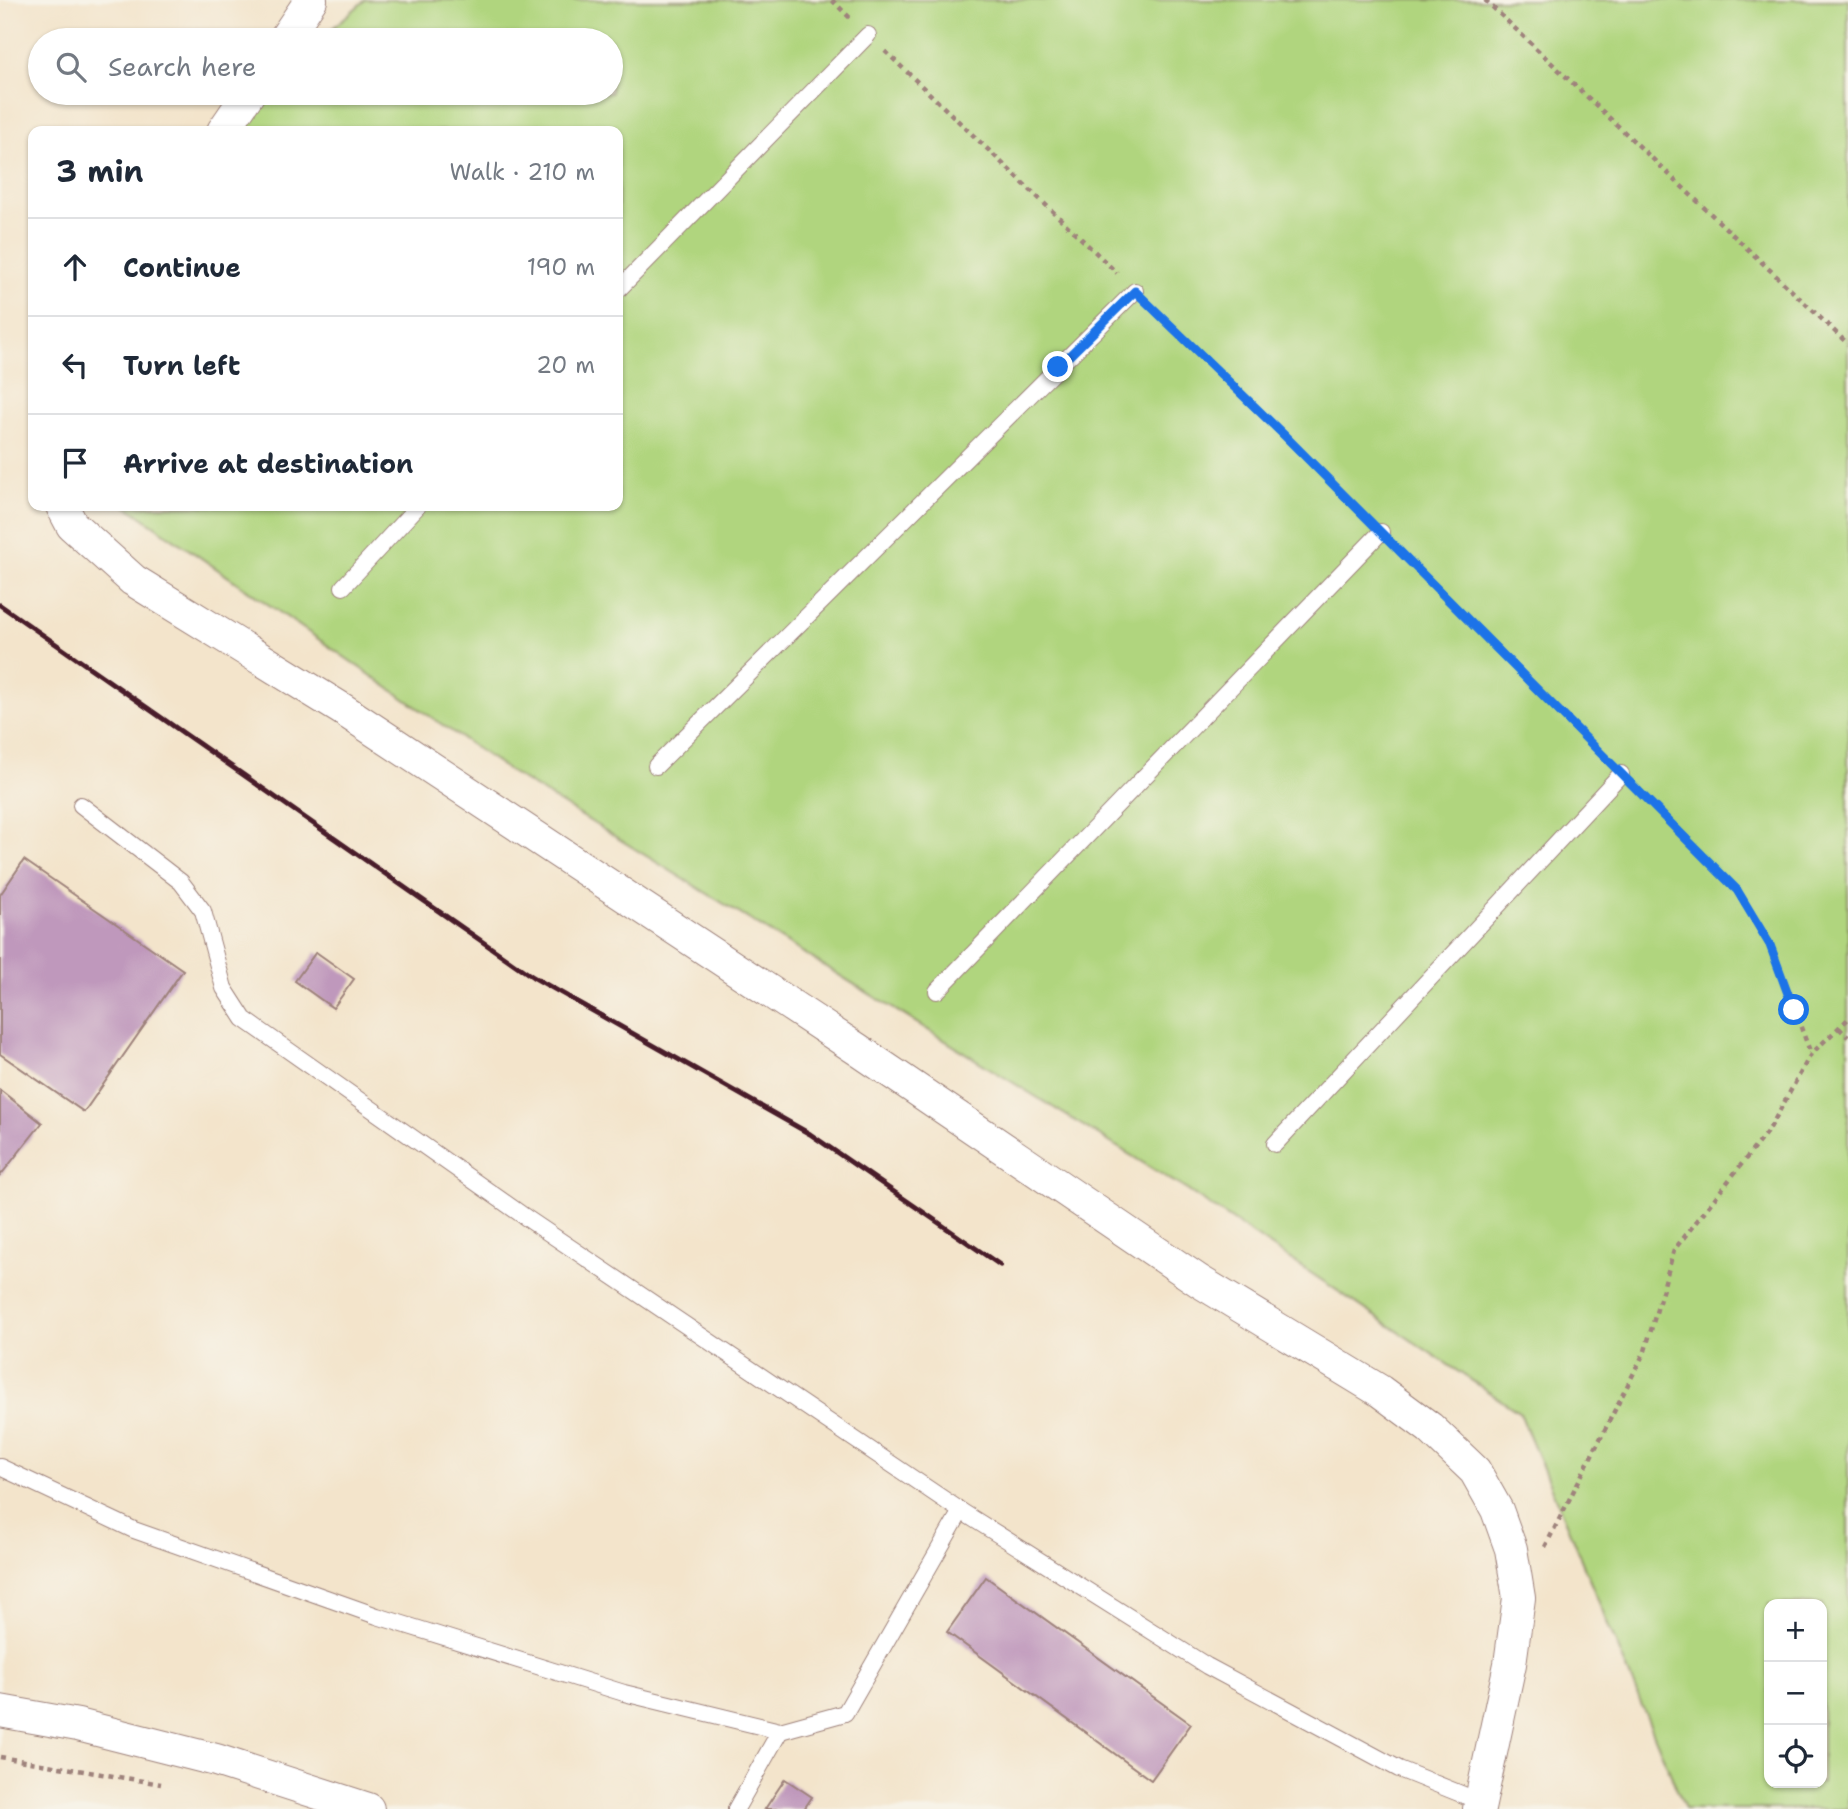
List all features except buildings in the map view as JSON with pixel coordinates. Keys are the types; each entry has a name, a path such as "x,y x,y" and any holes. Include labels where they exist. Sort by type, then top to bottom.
{"street":[{"path":"292,28 311,0"},
{"path":"226,126 241,105"},
{"path":"65,511 72,525 133,580 342,709 857,1049 1199,1281 1380,1391 1430,1428 1475,1471 1497,1510 1511,1549 1519,1598 1510,1664 1480,1805"},
{"path":"0,1711 78,1725 216,1760 368,1809"}],"lane":[{"path":"623,285 868,35"},
{"path":"656,766 1135,291"},
{"path":"343,587 413,511"},
{"path":"937,991 1381,532"},
{"path":"1275,1144 1621,774"},
{"path":"82,805 181,882 203,911 224,988 244,1019 528,1219 961,1511 1207,1666 1399,1769 1480,1805"},
{"path":"0,1467 134,1530 377,1616 624,1693 780,1731 845,1713 961,1511"},
{"path":"736,1809 780,1731"}],"path":[{"path":"832,0 1275,426 1737,890 1770,945 1811,1054"},
{"path":"1486,0 1848,344"},
{"path":"1544,1549 1645,1351 1674,1250 1769,1128 1811,1054 1848,1019"},
{"path":"1839,1028 1848,1037"},
{"path":"0,1757 172,1786"}],"green space":[{"path":"365,0 1848,0 1848,1809 1685,1809 1520,1413 1187,1190 512,773 133,511 623,511 623,126 249,126 263,105 623,105 623,28 333,28"}],"railway":[{"path":"0,605 533,977 810,1134 1000,1265"}],"route":[{"path":"1058,367 1135,291 1285,436 1737,890 1770,945 1794,1010"}]}
